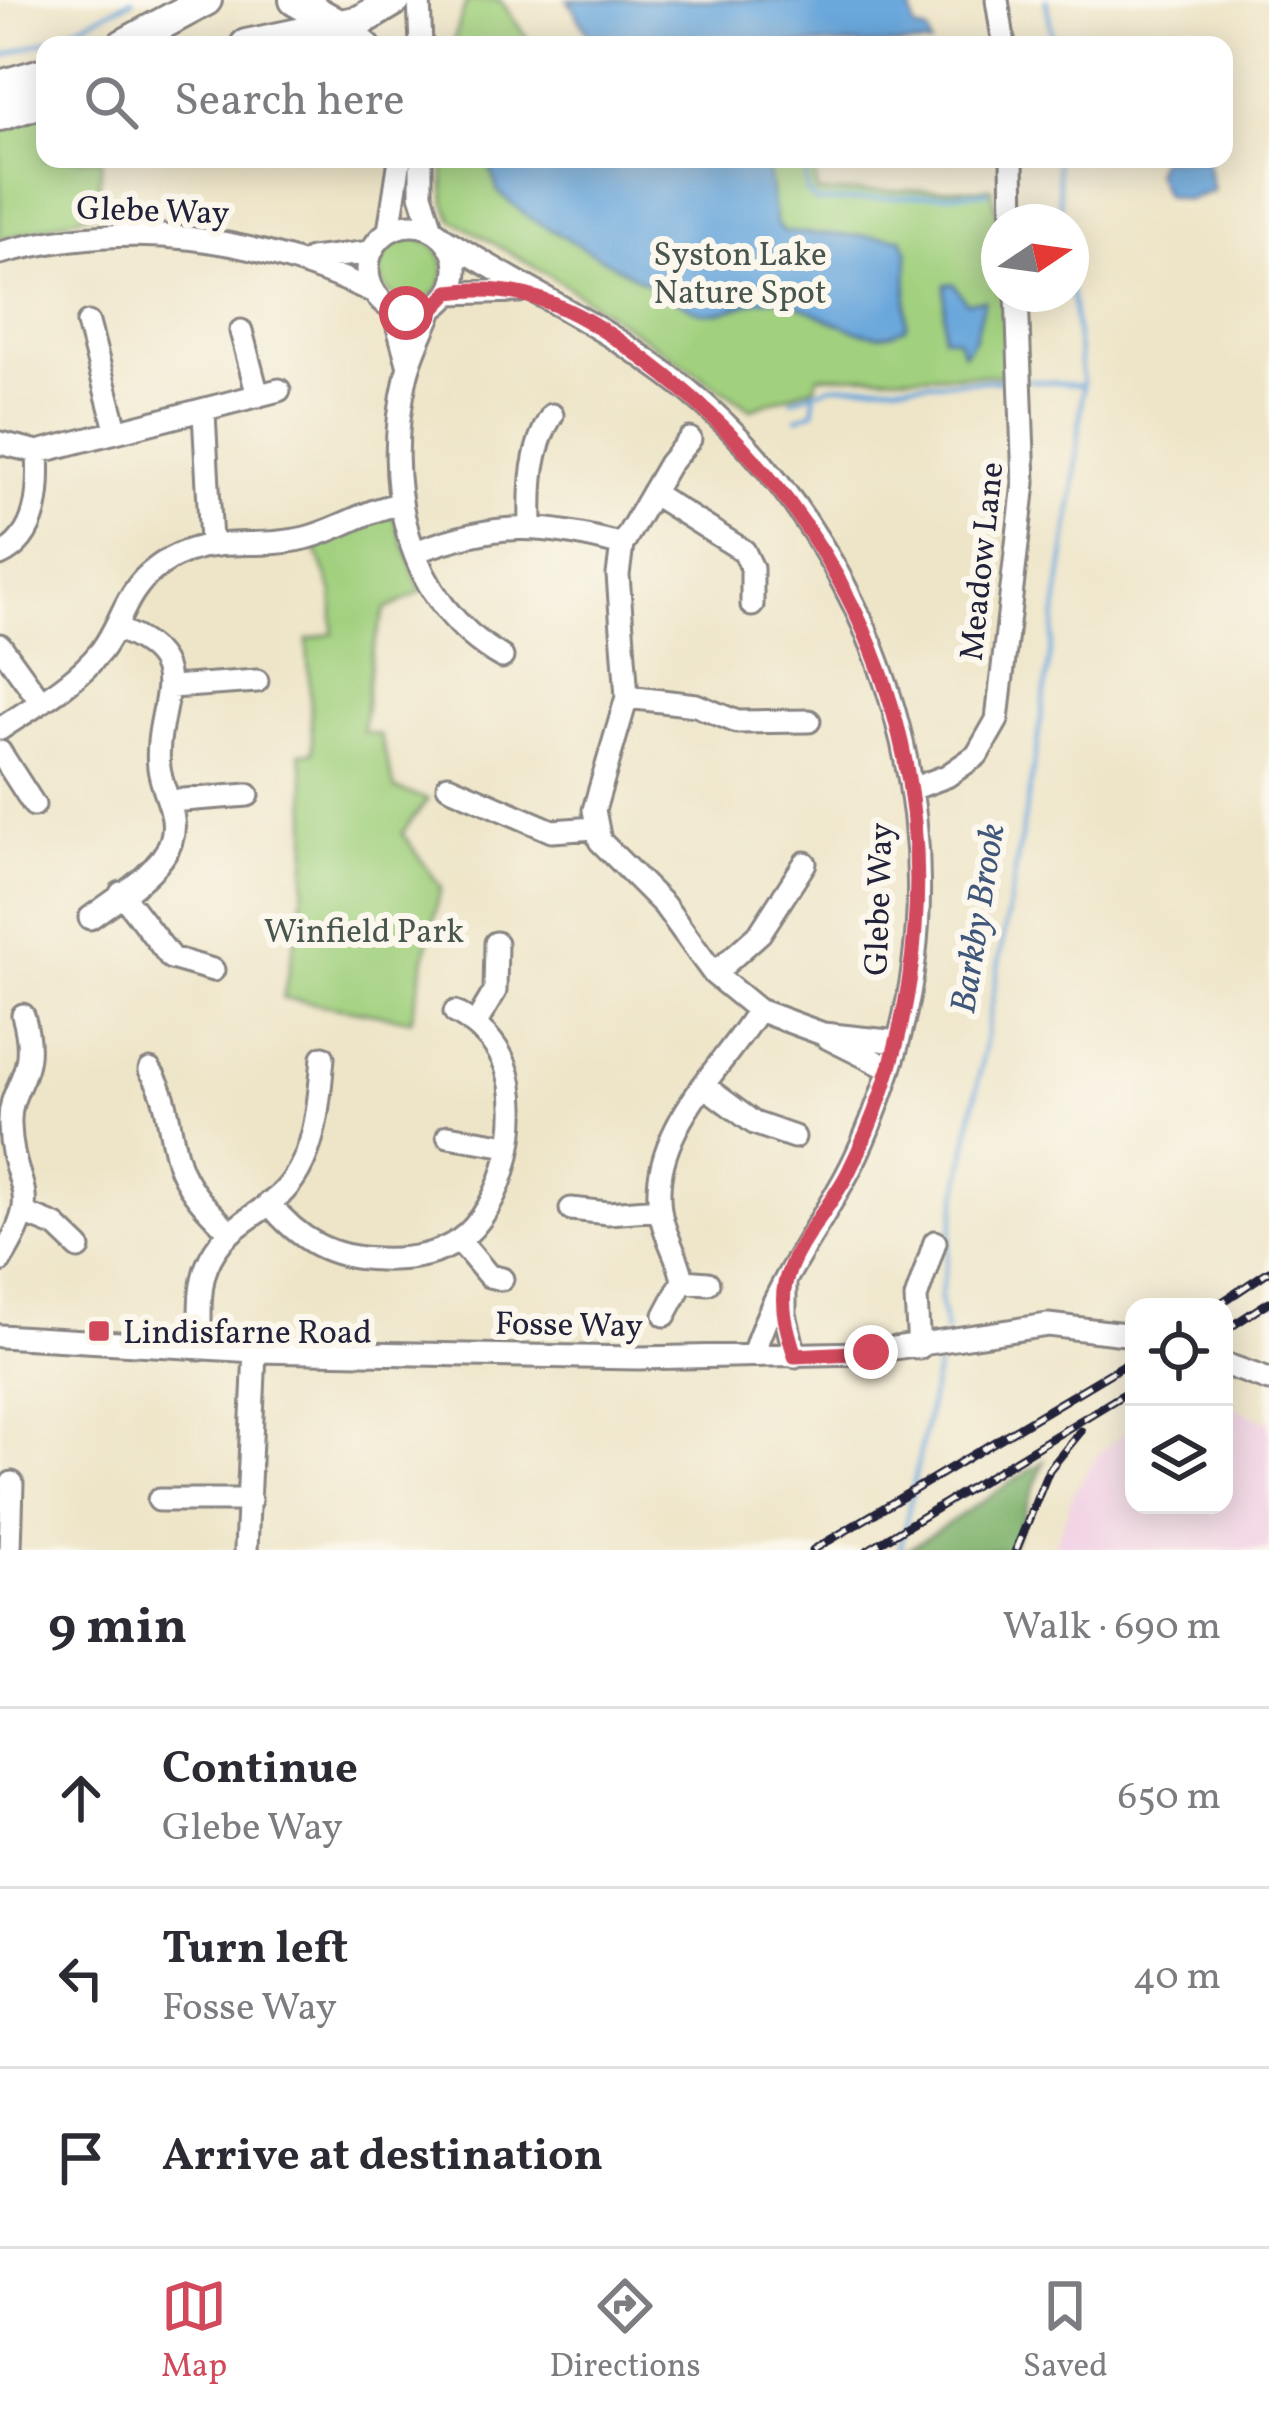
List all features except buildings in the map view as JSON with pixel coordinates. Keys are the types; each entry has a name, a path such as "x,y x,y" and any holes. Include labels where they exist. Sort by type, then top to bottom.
{"highway":[{"path":"140,36 206,0"},
{"path":"295,0 342,25"},
{"path":"289,36 375,15 395,0"},
{"path":"0,86 36,76"},
{"path":"0,115 36,103"}],"street":[{"path":"419,0 421,36"},
{"path":"997,0 1003,36"},
{"path":"342,25 357,36"},
{"path":"389,230 399,168"},
{"path":"421,168 421,194 456,271 409,367 400,419 400,504 415,552 446,616 506,660"},
{"path":"1012,168 1013,204"},
{"path":"409,367 393,309 374,292 370,252 389,230 403,225 439,234"},
{"name":"Glebe Way","path":"439,234 526,291 634,351 703,404 788,499 827,554 864,626 889,691 912,789 916,917 898,1042 848,1174 785,1282 753,1355"},
{"name":"Glebe Way","path":"0,253 70,237 229,241 304,260 374,292"},
{"name":"Glebe Way","path":"304,260 370,252"},
{"name":"Glebe Way","path":"441,300 526,291"},
{"path":"393,309 420,313 441,300"},
{"name":"Meadow Lane","path":"912,789 947,776 977,755 997,720 1024,483 1018,312"},
{"path":"88,322 85,353 116,429"},
{"path":"0,443 38,452 268,393 241,332"},
{"path":"531,524 530,481 540,438 555,410"},
{"path":"204,413 211,542"},
{"path":"690,439 622,545 618,575 627,697 593,810 596,828 616,860 664,905 714,974 758,1010 823,1034 856,1056 890,1069"},
{"path":"0,555 26,532 37,499 38,452"},
{"path":"652,494 753,543 752,605"},
{"path":"0,730 82,671 115,628 130,593 150,572 211,542 307,538 376,508 400,504"},
{"path":"415,552 458,536 531,524 622,545"},
{"path":"90,918 159,862 171,842 170,802 158,763 171,687 155,649 115,628"},
{"path":"0,645 41,702"},
{"path":"171,687 246,689"},
{"path":"627,697 697,705 737,722 815,720"},
{"path":"0,752 7,778 34,805"},
{"path":"444,783 552,831 596,828"},
{"path":"170,802 239,803"},
{"path":"714,974 760,933 805,863"},
{"path":"121,893 158,946 199,975"},
{"path":"476,1023 495,991 496,938"},
{"path":"665,1315 683,1281 660,1209 668,1149 704,1086 758,1010"},
{"path":"269,1203 294,1233 320,1249 358,1258 408,1260 459,1240 490,1205 508,1146 507,1070 476,1023 455,1012"},
{"path":"0,1262 24,1213 26,1192 4,1120 29,1067 31,1043 22,1015"},
{"path":"823,1034 898,1042"},
{"path":"200,1349 204,1272 229,1231 283,1192 307,1154 330,1095 323,1057"},
{"path":"164,1076 179,1166 192,1191 229,1231"},
{"path":"704,1086 779,1139"},
{"path":"448,1136 508,1146"},
{"path":"585,1203 660,1209"},
{"path":"24,1213 78,1238"},
{"path":"459,1240 489,1276 502,1279"},
{"path":"935,1242 916,1298 935,1345"},
{"path":"683,1281 708,1283"},
{"path":"785,1282 787,1332 795,1356"},
{"name":"Fosse Way","path":"0,1336 255,1351 795,1356 935,1345 1048,1325 1125,1334"},
{"path":"246,1550 255,1351"},
{"path":"1233,1367 1269,1380"},
{"path":"7,1494 10,1550"},
{"path":"153,1499 250,1500"}],"shaded area":[{"path":"1233,1407 1269,1422 1269,1550 1053,1550 1074,1492 1099,1453 1125,1433 1125,1514 1233,1514"}],"green space":[{"path":"467,0 500,0 526,36 455,36"},
{"path":"36,115 36,168 101,168 96,212 0,240 0,126"},
{"name":"Syston Lake Nature Spot","path":"443,168 815,168 817,193 992,188 995,204 981,204 981,312 1007,312 1013,375 818,376 816,386 751,409 559,281 453,220 445,203"},
{"path":"412,238 435,247 444,270 435,293 412,302 389,293 380,270 389,247"},
{"name":"Winfield Park","path":"393,513 421,592 385,610 371,654 363,732 380,735 395,789 428,799 402,833 441,887 411,1020 283,998 307,846 300,753 313,752 307,640 333,633 333,593 314,544"},
{"path":"1044,1461 1010,1550 907,1550"}],"water":[{"path":"568,0 909,0 915,29 929,36 590,36"},
{"path":"767,168 776,224 785,232 902,238 908,253 906,326 877,335 860,332 795,304 771,299 720,312 698,312 528,217 498,192 491,170"},
{"path":"1156,168 1208,168 1213,191 1187,200 1165,196"},
{"path":"953,283 966,302 981,300 974,340 963,354 958,339 943,336 945,284"}],"waterway":[{"path":"59,36 132,0"},
{"name":"Barkby Brook","path":"1046,0 1052,36"},
{"path":"0,57 36,44"},
{"path":"806,168 807,192 816,202 988,192"},
{"name":"Barkby Brook","path":"1057,168 1060,204"},
{"name":"Barkby Brook","path":"946,1333 940,1298 1036,752 1074,489 1083,386 1074,312"},
{"path":"792,400 832,386 1012,380"},
{"path":"1029,380 1083,386"},
{"path":"797,418 814,411 814,392"},
{"name":"Barkby Brook","path":"900,1550 941,1350"}],"railway":[{"path":"1228,1298 1269,1271"},
{"path":"1233,1325 1269,1302"},
{"path":"813,1550 1125,1364"},
{"path":"868,1550 1125,1393"},
{"path":"1016,1550 1049,1470 1081,1431"}],"place":[{"name":"Lindisfarne Road","path":"99,1331"}],"route":[{"path":"406,313 434,308 449,292 526,291 634,351 703,404 748,448 827,554 864,626 889,691 912,789 918,884 915,934 890,1069 848,1174 785,1282 785,1313 795,1356 871,1352"}]}
